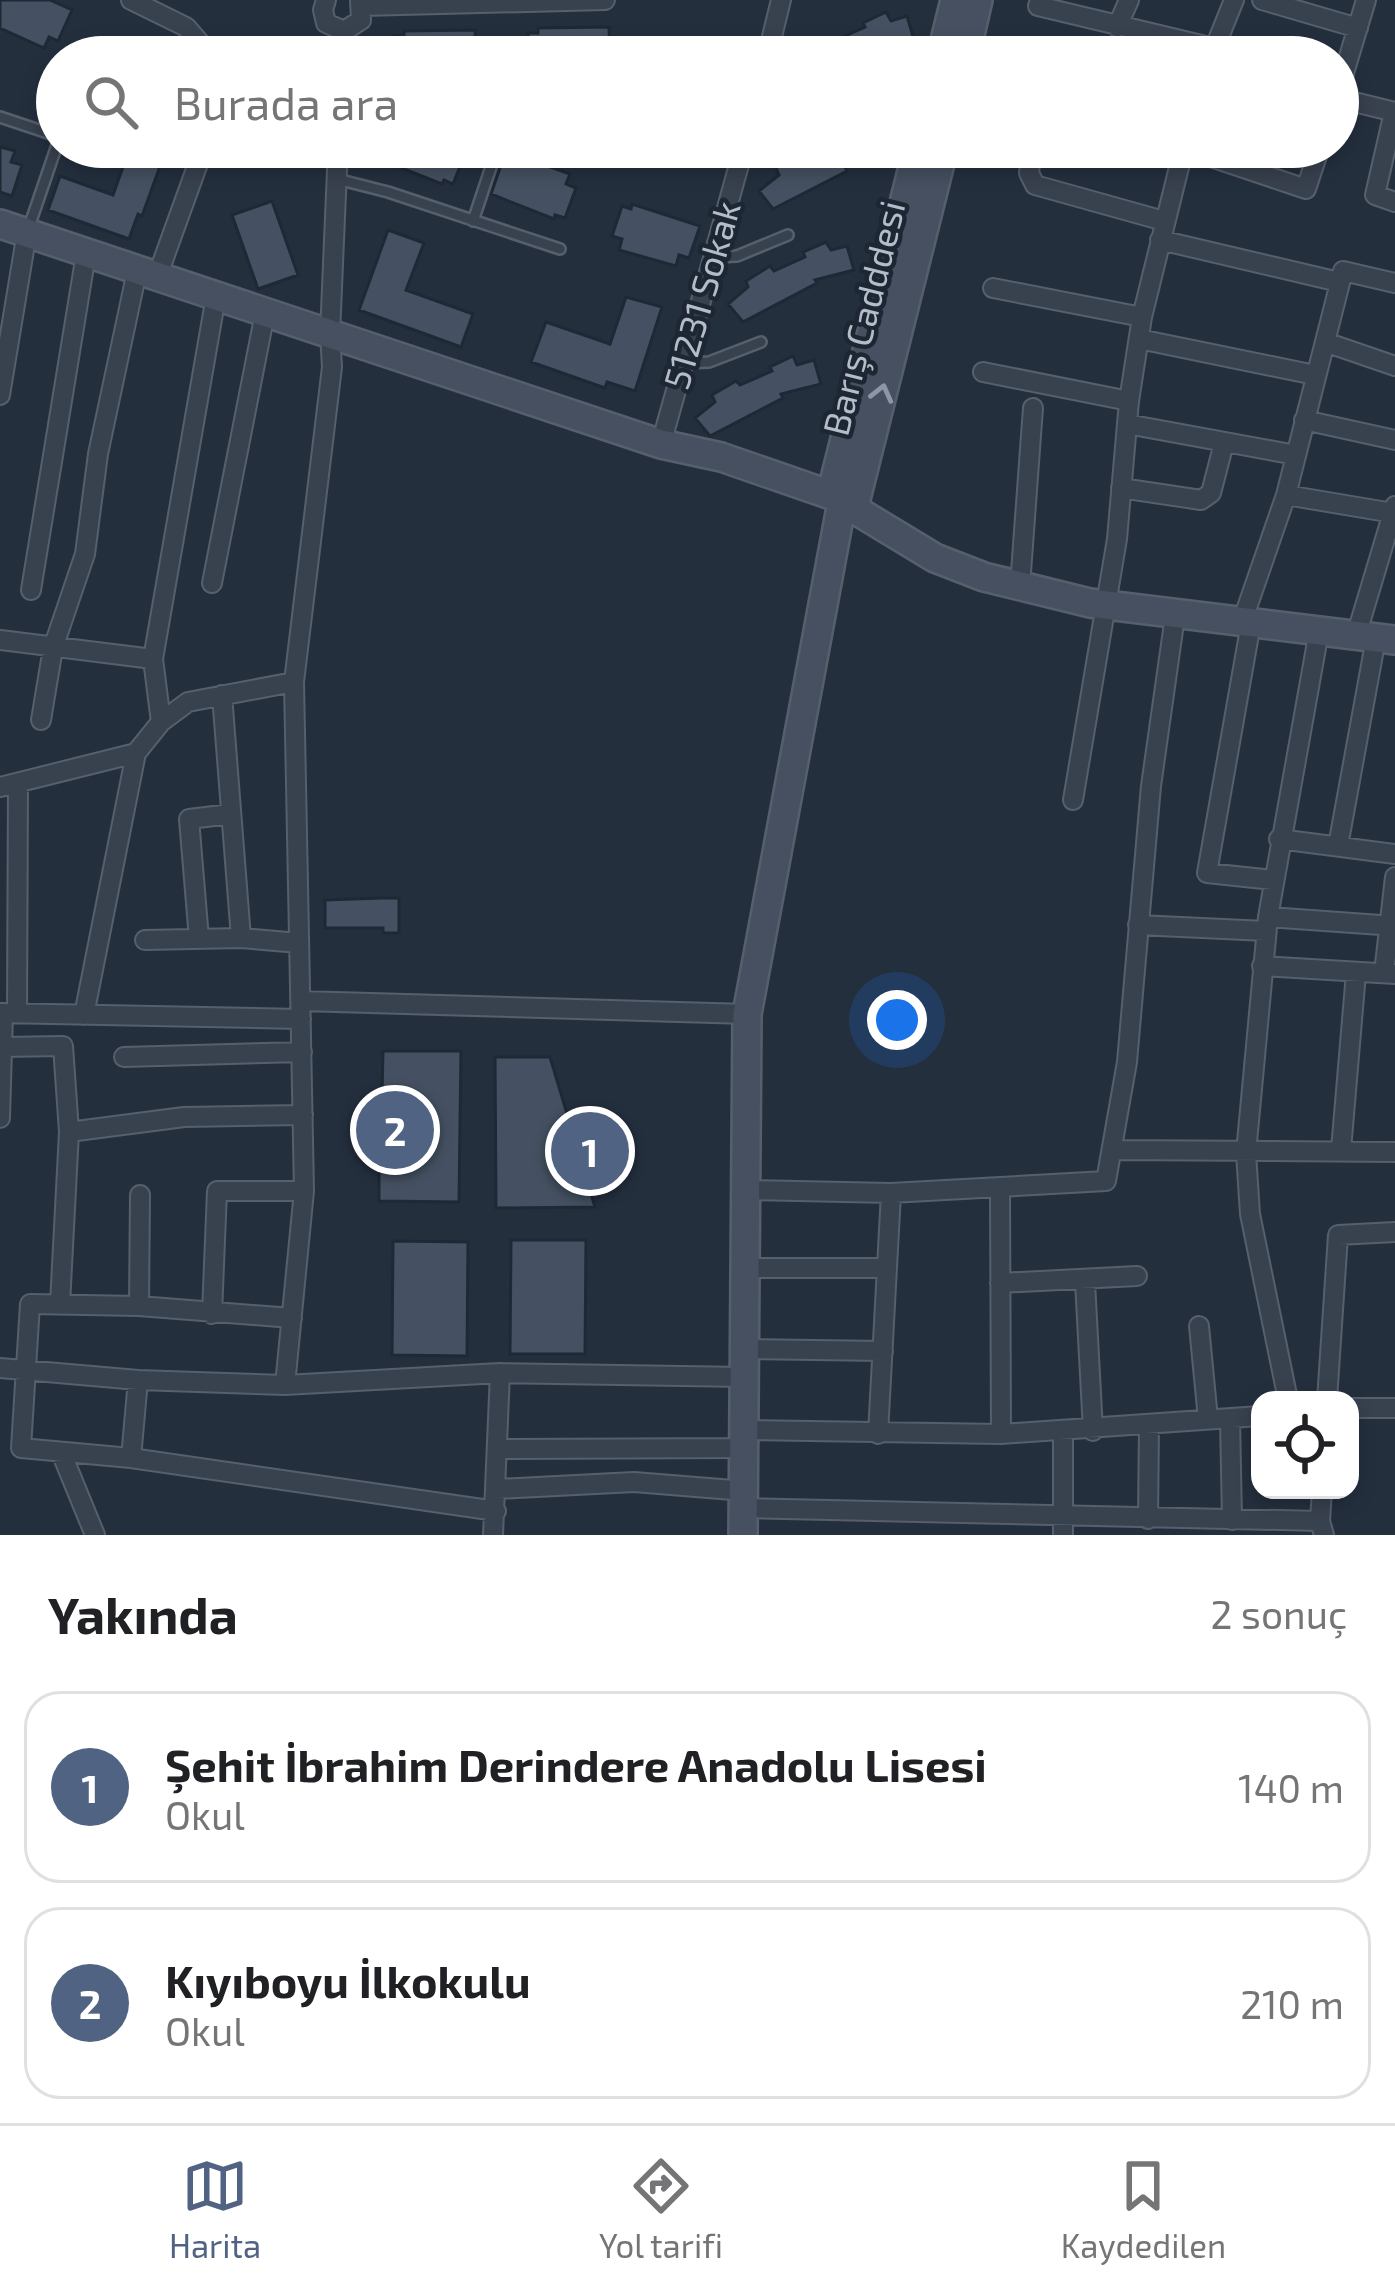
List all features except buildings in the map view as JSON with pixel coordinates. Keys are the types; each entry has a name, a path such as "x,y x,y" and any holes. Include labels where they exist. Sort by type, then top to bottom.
{"main road":[{"path":"947,36 956,0"},
{"path":"970,36 978,0"},
{"name":"Barış Cadddesi","path":"842,501 913,168"},
{"name":"Barış Cadddesi","path":"842,501 938,168"},
{"path":"14,228 661,444 722,457 842,501 935,558 1020,586 1174,616 1376,638"},
{"path":"744,1511 747,1014 842,501"}],"street":[{"path":"130,0 186,27 194,36"},
{"path":"326,0 322,10 326,22 344,31 357,26 361,3 605,0"},
{"path":"772,36 781,0"},
{"path":"1040,0 1038,6 1150,36"},
{"path":"1117,27 1129,0"},
{"path":"1219,36 1234,0"},
{"path":"1262,0 1358,28"},
{"path":"1356,36 1366,0"},
{"path":"344,31 344,36"},
{"path":"1359,101 1395,112 1375,195 1395,202"},
{"path":"41,721 53,648 85,554 98,454 147,274 195,168"},
{"path":"285,1385 304,1191 294,682 332,368 329,334 337,168"},
{"name":"51231 Sokak","path":"661,444 738,168"},
{"path":"1030,168 1035,185 1162,231 1339,282"},
{"path":"1073,800 1117,539 1142,317 1179,168"},
{"path":"1242,168 1306,190 1313,168"},
{"path":"0,394 14,228"},
{"path":"31,590 86,254"},
{"path":"1273,880 1207,873 1246,622 1286,495 1343,271 1395,283"},
{"path":"993,288 1142,317"},
{"path":"161,722 154,659 216,296"},
{"path":"212,583 265,313"},
{"path":"1139,339 1315,375"},
{"path":"1325,342 1395,366"},
{"path":"982,372 1129,401"},
{"path":"1020,586 1033,408"},
{"path":"1304,420 1395,440"},
{"path":"1127,424 1296,454"},
{"path":"1121,488 1201,500 1210,493 1224,443"},
{"path":"1286,495 1394,510 1338,846"},
{"path":"744,1190 891,1193 1106,1181 1114,1150 1151,786 1174,616"},
{"path":"1286,1391 1250,1214 1246,1153 1273,880 1319,631"},
{"path":"0,640 154,659"},
{"path":"84,1015 136,753 161,722 188,702 294,682"},
{"path":"222,695 241,938"},
{"path":"0,1118 7,1013 9,785 136,753"},
{"path":"199,939 189,819 231,814"},
{"path":"1280,839 1395,854"},
{"path":"1262,966 1389,973 1395,877"},
{"path":"1138,925 1392,926"},
{"path":"145,940 241,938 299,943"},
{"path":"1341,1150 1356,973"},
{"path":"7,1013 747,1014"},
{"path":"2,1047 63,1046 69,1132 60,1304"},
{"path":"124,1058 302,1052"},
{"path":"69,1132 184,1117 303,1114"},
{"path":"1114,1150 1395,1152"},
{"path":"1000,1189 1001,1434"},
{"path":"212,1314 217,1191 304,1191"},
{"path":"878,1435 891,1193"},
{"path":"139,1306 140,1195"},
{"path":"1328,1391 1338,1235 1395,1232"},
{"path":"743,1268 887,1268"},
{"path":"1000,1283 1137,1276"},
{"path":"1085,1282 1093,1431"},
{"path":"292,1318 139,1306 29,1304 21,1448 131,1457 496,1511"},
{"path":"1199,1326 1208,1419"},
{"path":"0,1368 138,1380 285,1385 745,1363 883,1351"},
{"path":"493,1535 500,1373"},
{"path":"131,1457 138,1380"},
{"path":"1359,1408 1395,1408"},
{"path":"498,1450 1093,1431 1251,1417"},
{"path":"1230,1419 1232,1520"},
{"path":"1148,1519 1149,1426"},
{"path":"1063,1431 1063,1526"},
{"path":"62,1452 95,1535"},
{"path":"496,1489 634,1482 744,1511 1063,1526 1148,1519 1322,1528"}],"lane":[{"path":"0,117 36,129"},
{"path":"14,228 45,168"},
{"path":"473,220 491,168"},
{"path":"337,179 560,249"},
{"path":"713,257 737,256 788,235"},
{"path":"682,363 709,362 760,342"}],"place":[{"name":"Kıyıboyu İlkokulu","path":"395,1130"},
{"name":"Şehit İbrahim Derindere Anadolu Lisesi","path":"590,1151"}]}
